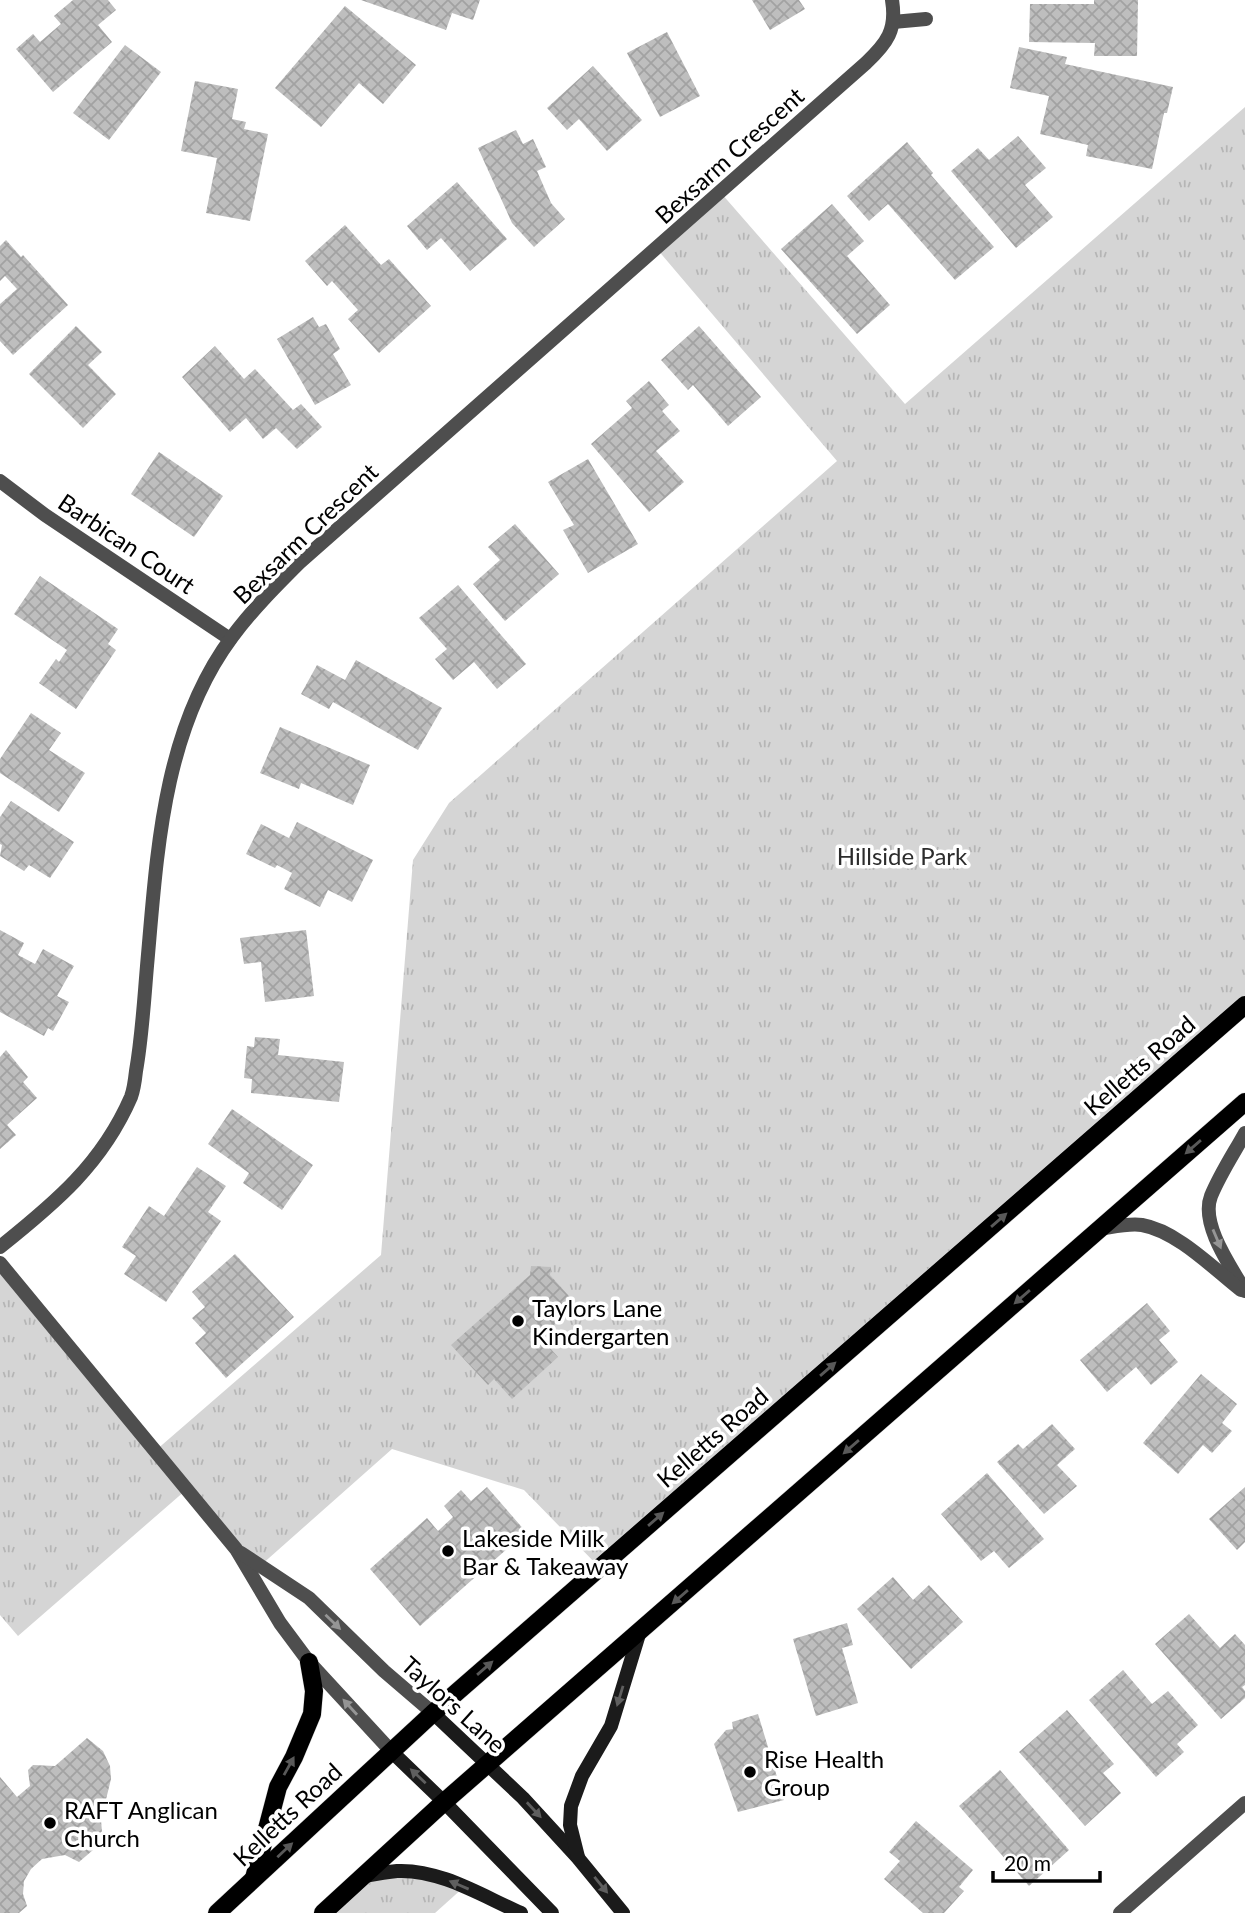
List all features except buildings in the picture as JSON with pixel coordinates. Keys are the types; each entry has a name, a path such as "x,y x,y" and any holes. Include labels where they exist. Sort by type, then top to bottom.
{"main road":[{"name":"Kelletts Road","path":"217,1913 433,1713 1245,1005"},
{"path":"323,1913 444,1801 1245,1102"},
{"path":"578,1858 570,1825 571,1806 582,1776 611,1727 640,1631"},
{"path":"254,1878 278,1787 312,1714 314,1691 309,1662"},
{"name":"Taylors Lane","path":"433,1713 523,1798 578,1858 623,1913"},
{"name":"Taylors Lane","path":"391,1751 444,1801 552,1913"},
{"path":"364,1876 399,1871 433,1876 521,1913"}],"street":[{"path":"892,0 893,22 926,19"},
{"name":"Bexsarm Crescent","path":"0,1247 85,1172 132,1095 140,1048 160,830 182,733 205,680 230,639 262,600 299,563 866,63 884,46 893,22"},
{"name":"Barbican Court","path":"0,481 45,515 230,639"},
{"path":"1245,1133 1211,1195 1208,1209 1216,1240 1245,1292"},
{"path":"1099,1229 1127,1224 1163,1231 1245,1292"},
{"name":"Taylors Lane","path":"0,1263 236,1549 280,1623 309,1662 391,1751"},
{"name":"Taylors Lane","path":"236,1549 309,1598 384,1671 433,1713"},
{"path":"1120,1913 1245,1803"}],"green space":[{"name":"Hillside Park","path":"1245,107 1245,1005 600,1568 524,1490 392,1449 260,1566 186,1490 18,1636 0,1615 0,1263 155,1451 381,1255 413,860 449,803 837,461 657,249 721,193 905,404"},
{"path":"399,1871 464,1887 435,1913 323,1913 364,1876"}],"place":[{"name":"Taylors Lane Kindergarten","path":"518,1321"},
{"name":"Lakeside Milk Bar & Takeaway","path":"448,1551"},
{"name":"Rise Health Group","path":"750,1772"},
{"name":"RAFT Anglican Church","path":"50,1823"}]}
